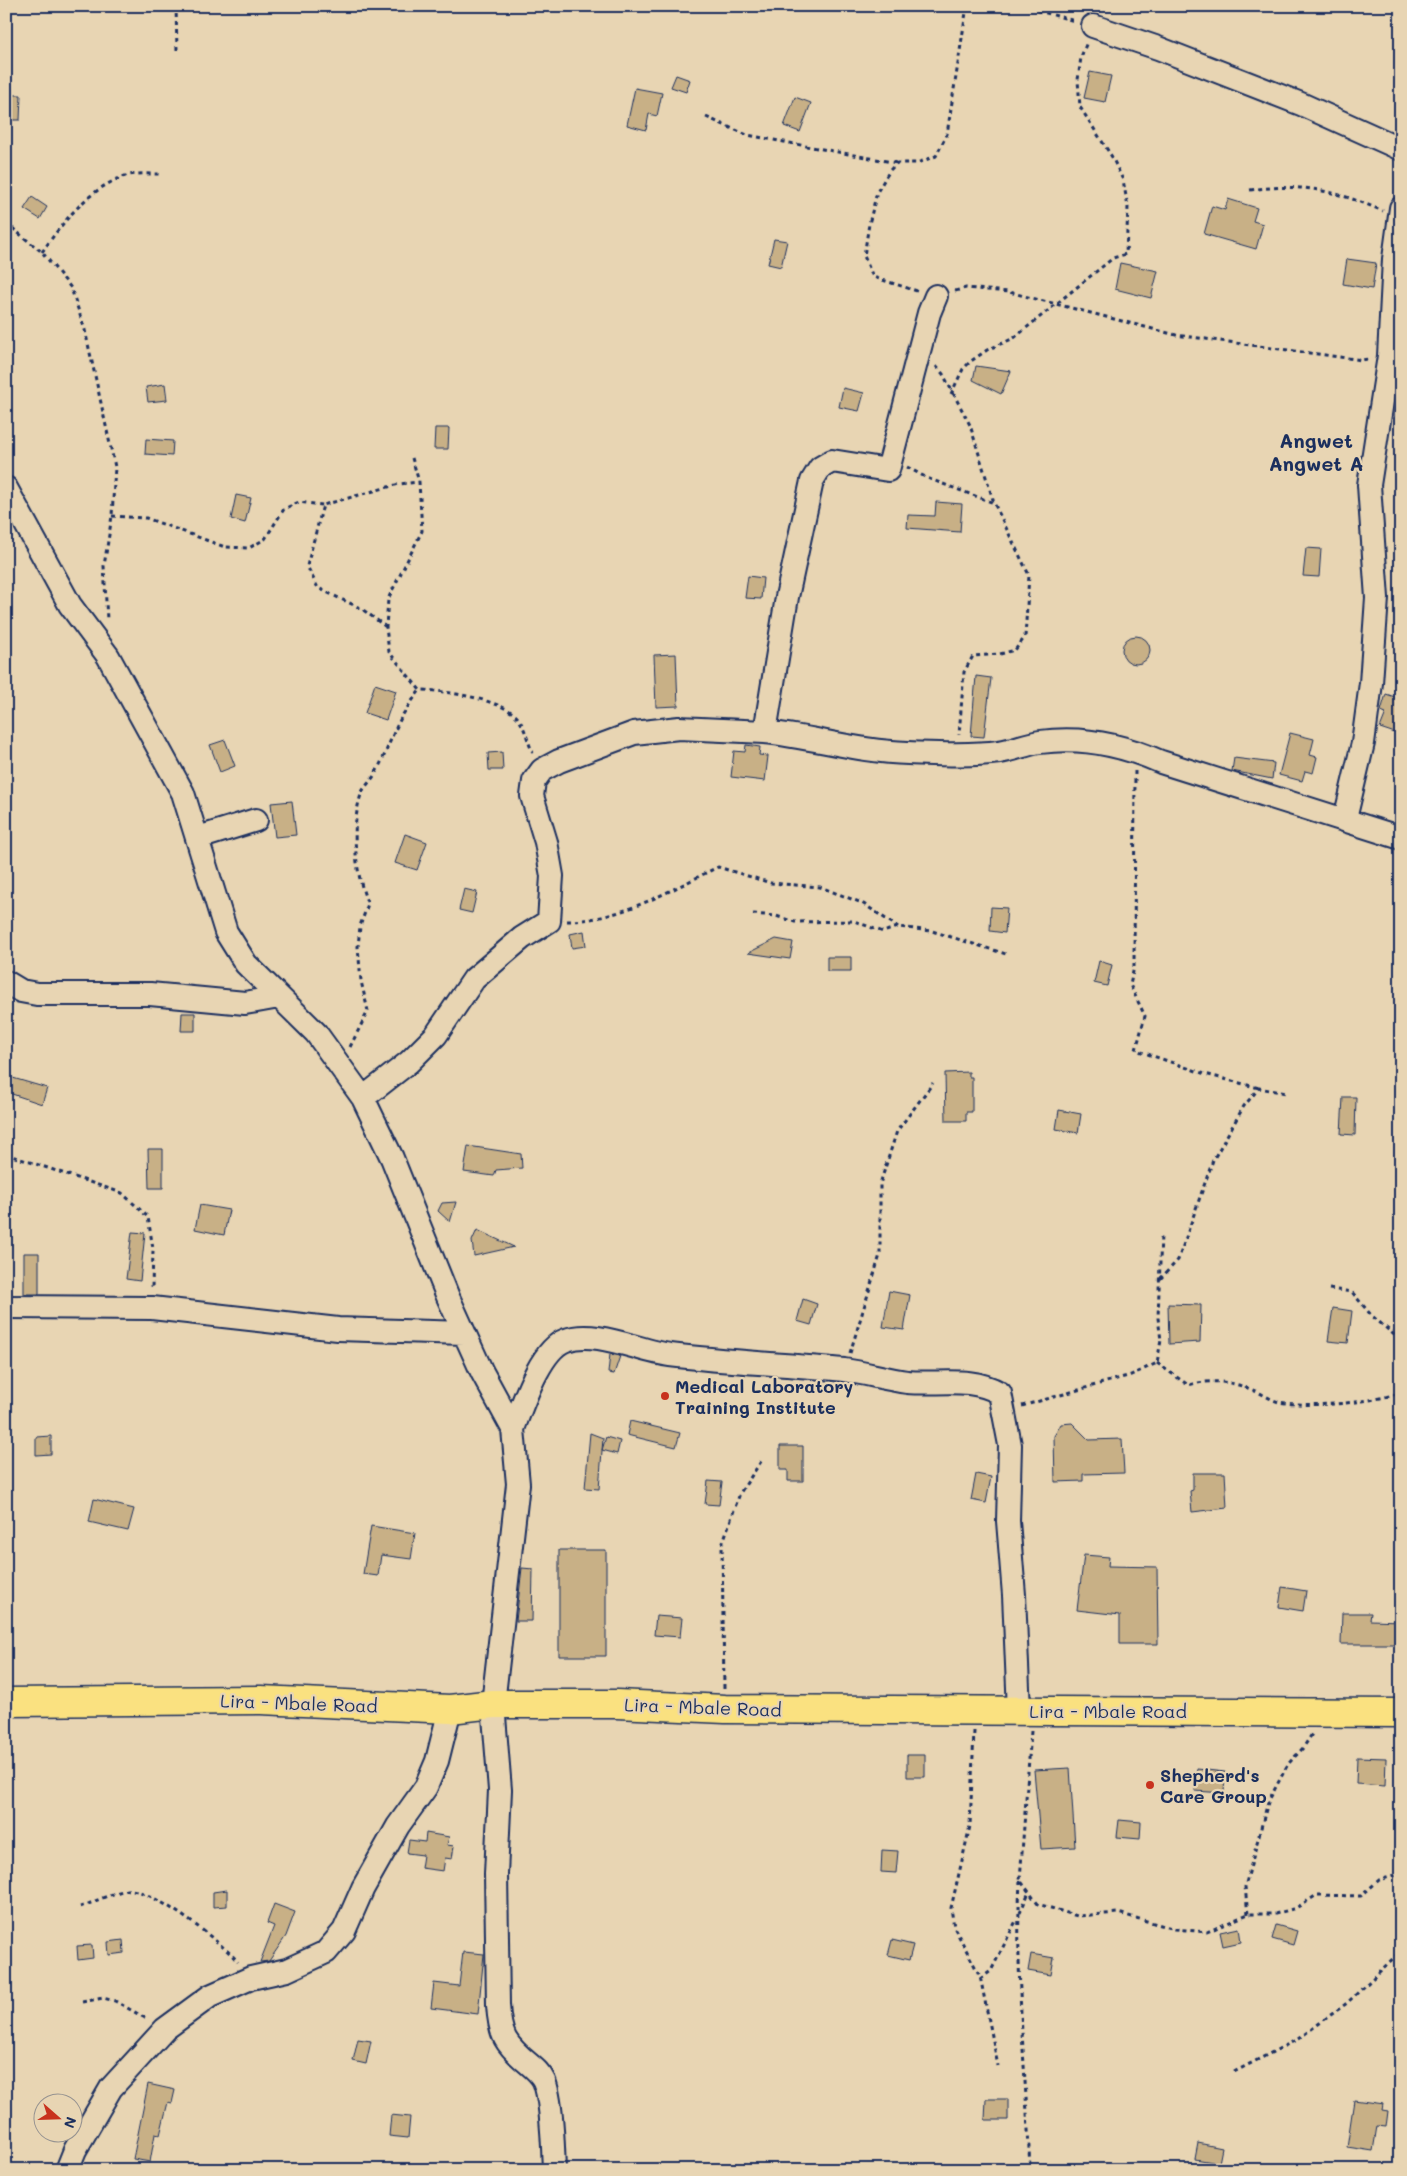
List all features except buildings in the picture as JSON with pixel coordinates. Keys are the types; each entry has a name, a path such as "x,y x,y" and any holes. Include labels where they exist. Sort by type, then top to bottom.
{"main road":[{"name":"Lira - Mbale Road","path":"6,1702 261,1700 450,1709 493,1704 617,1704 725,1709 1401,1713"}],"street":[{"path":"1093,26 1158,48 1300,104 1401,149"},
{"path":"1345,819 1363,743 1371,682 1377,598 1369,485 1389,356 1400,213"},
{"path":"765,732 787,597 812,481 820,468 832,461 888,470 936,296"},
{"path":"6,488 70,605 108,656 182,792 226,932 246,964 316,1033 363,1098 392,1158 425,1243 464,1333 513,1430 518,1484 493,1704 500,1790 496,1874 499,2024 508,2045 538,2072 544,2081 552,2128 554,2170"},
{"path":"363,1098 409,1062 436,1035 474,979 522,938 549,921 552,876 546,842 532,796 534,781 542,770 559,761 634,733 679,728 765,732 794,735 861,748 907,753 999,752 1038,742 1066,740 1100,742 1134,750 1162,762 1401,838"},
{"path":"198,838 256,820"},
{"path":"6,982 21,991 37,994 150,994 245,1003 279,997"},
{"path":"6,1307 152,1308 338,1330 464,1333"},
{"path":"513,1430 530,1384 550,1352 563,1341 577,1336 623,1343 671,1355 845,1370 910,1382 969,1382 988,1386 1000,1393 1010,1445 1008,1521 1026,1711"},
{"path":"74,2168 111,2088 165,2029 210,1996 251,1978 287,1970 326,1952 344,1930 363,1888 398,1826 426,1787 437,1761 450,1709"}],"path":[{"path":"176,6 177,51"},
{"path":"706,117 747,135 897,163 917,163 936,156 947,134 967,6"},
{"path":"952,394 962,369 971,361 987,350 1014,338 1035,319 1058,304 1113,258 1126,254 1128,207 1123,180 1112,157 1080,107 1078,80 1081,57 1093,26 1039,11 1031,6"},
{"path":"897,163 890,170 877,192 864,256 873,277 936,296 966,288 1009,292 1176,335 1362,360 1389,356"},
{"path":"42,252 76,208 104,186 126,175 160,174"},
{"path":"1250,190 1281,186 1310,188 1400,213"},
{"path":"6,223 42,252 71,288 86,330 115,467 112,516 104,566 108,656"},
{"path":"921,347 942,374 970,425 994,503 1029,575 1025,637 1015,650 1000,654 973,656 964,672 956,753"},
{"path":"412,458 419,482 422,531 388,599 386,628 389,652 420,690 451,692 512,712 520,720 526,739 542,770"},
{"path":"888,470 905,466 927,478 994,503"},
{"path":"112,516 146,518 225,547 249,548 265,539 284,509 299,502 323,505 399,484 419,482"},
{"path":"323,505 307,566 318,588 362,609 386,628"},
{"path":"339,1064 368,1011 361,981 358,948 360,926 368,904 360,886 356,856 357,819 362,791 374,776 399,721 420,690"},
{"path":"1134,750 1134,967 1130,985 1145,1016 1136,1050 1205,1074 1286,1093"},
{"path":"549,921 578,921 622,911 718,867 771,883 820,887 862,903 898,927"},
{"path":"753,914 776,916 795,922 854,921 883,932 898,927 932,931 1006,954"},
{"path":"845,1370 880,1254 880,1184 897,1131 933,1083"},
{"path":"1159,1280 1178,1260 1213,1160 1244,1106 1259,1088"},
{"path":"6,1154 122,1193 148,1217 153,1249 152,1308"},
{"path":"1157,1363 1161,1340 1158,1318 1161,1234"},
{"path":"1329,1289 1352,1292 1371,1315 1400,1340 1401,1346"},
{"path":"1157,1363 1188,1385 1205,1381 1232,1383 1278,1402 1352,1402 1379,1400 1401,1393"},
{"path":"1007,1423 1019,1407 1131,1376 1157,1363"},
{"path":"725,1709 721,1591 722,1545 740,1493 762,1460"},
{"path":"972,1711 975,1743 970,1826 951,1908 954,1927 980,1979 998,2066"},
{"path":"1026,1711 1018,1916 1021,2024 1026,2071 1030,2170"},
{"path":"1248,1914 1245,1887 1268,1802 1288,1764 1303,1748 1323,1713"},
{"path":"1020,1880 1038,1904 1077,1916 1118,1913 1175,1929 1207,1932 1248,1914 1275,1914 1296,1908 1317,1895 1360,1896 1379,1880 1401,1874"},
{"path":"80,1907 127,1890 136,1890 165,1905 207,1933 230,1951 251,1978"},
{"path":"980,1979 991,1971 1029,1892"},
{"path":"1234,2072 1298,2039 1319,2024 1347,2003 1401,1951"},
{"path":"82,2002 103,1998 115,2001 165,2029"}],"place":[{"name":"Medical Laboratory Training Institute","path":"665,1396"},
{"name":"Shepherd's Care Group","path":"1150,1785"}],"district":[{"name":"Angwet Angwet A","path":"1316,452"}]}
